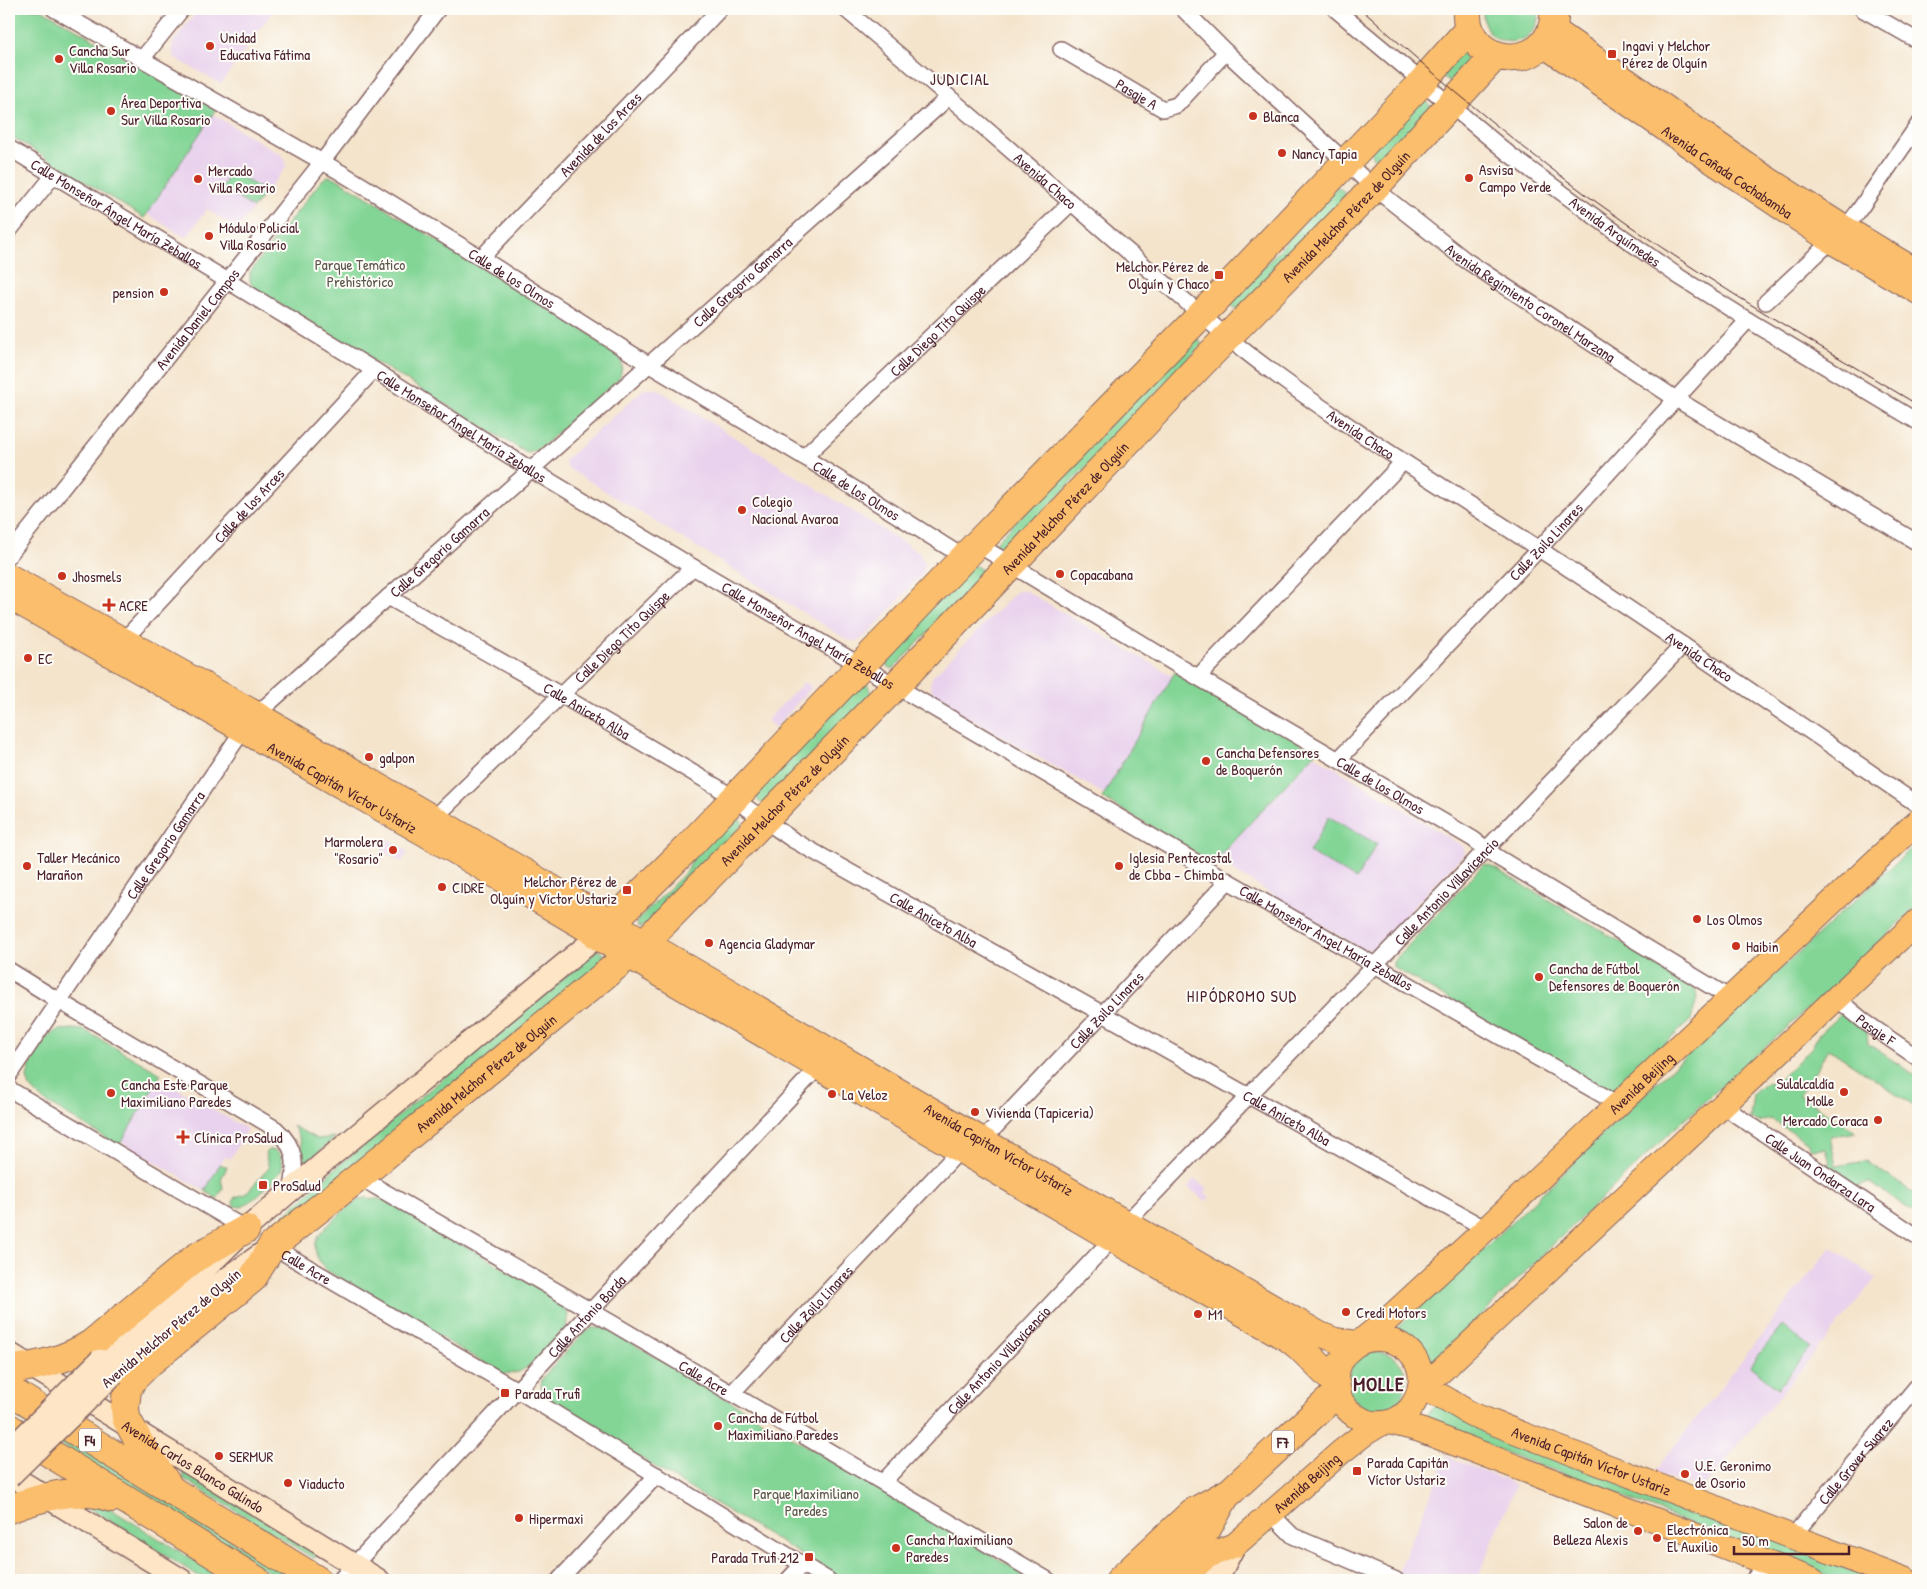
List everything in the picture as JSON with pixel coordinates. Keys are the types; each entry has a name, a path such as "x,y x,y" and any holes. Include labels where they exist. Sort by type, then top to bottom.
{"highway":[{"name":"Avenida Melchor Pérez de Olguín","path":"606,929 686,849 971,551 1202,314 1422,82 1468,19"},
{"path":"1468,19 1479,45 1496,56 1508,58 1519,57 1533,52 1549,27"},
{"name":"Avenida Melchor Pérez de Olguín","path":"272,1246 638,948 894,687 1227,337 1374,188 1496,56"},
{"name":"Avenida Capitán Víctor Ustariz","path":"606,929 638,948 674,982"},
{"name":"Avenida Capitan Víctor Ustariz","path":"674,982 825,1058 1120,1230 1289,1338 1299,1346 1336,1387"},
{"path":"16,1363 55,1362 78,1352 91,1344 195,1258 246,1230"},
{"path":"171,1490 126,1418 124,1407 132,1380 252,1279 272,1246"},
{"name":"F7","path":"1230,1492 1336,1387"},
{"name":"Avenida Carlos Blanco Galindo","path":"9,1390 317,1580"},
{"name":"F4","path":"9,1428 256,1580"},
{"path":"9,1509 62,1494 84,1492 105,1495 133,1505"},
{"path":"1120,1580 1192,1513 1230,1492"}],"main road":[{"name":"Avenida Cañada Cochabamba","path":"1549,27 1696,130 1918,292"},
{"name":"Avenida Cañada Cochabamba","path":"1838,234 1918,272"},
{"name":"Avenida Capitán Víctor Ustariz","path":"9,576 123,641 250,722 606,929"},
{"name":"Avenida Capitán Víctor Ustariz","path":"9,597 250,722"},
{"name":"Avenida Beijing","path":"1359,1342 1388,1320 1486,1229 1918,821"},
{"path":"1420,1386 1440,1372 1918,921"},
{"name":"Avenida Melchor Pérez de Olguín","path":"9,1476 107,1367 246,1230 606,929"},
{"name":"Avenida Capitan Víctor Ustariz","path":"638,948 825,1058"},
{"name":"Avenida Capitan Víctor Ustariz","path":"1120,1230 1320,1334 1335,1340 1359,1342"},
{"name":"Avenida Melchor Pérez de Olguín","path":"9,1451 107,1367 272,1246"},
{"path":"1386,1422 1404,1415 1410,1410 1420,1386 1419,1368 1411,1354 1399,1344 1377,1338 1359,1342 1350,1348 1339,1362 1336,1387 1345,1407 1365,1421 1386,1422 1420,1430 1760,1572 1812,1580"},
{"name":"Avenida Carlos Blanco Galindo","path":"16,1363 133,1430 379,1580"},
{"name":"Avenida Capitán Víctor Ustariz","path":"1420,1386 1471,1414 1906,1580"},
{"name":"Avenida Beijing","path":"1180,1580 1206,1557 1235,1545 1341,1452 1364,1434 1386,1422"},
{"path":"9,1476 182,1580"},
{"path":"1156,1580 1208,1531 1230,1492"},
{"name":"Avenida Beijing","path":"1213,1580 1220,1574 1235,1545"}],"street":[{"name":"Calle de los Olmos","path":"54,9 322,162 481,258 648,364 804,457 971,551 1010,564 1473,838 1485,848 1730,998"},
{"path":"142,59 182,9"},
{"name":"Avenida Daniel Campos","path":"9,555 225,281 322,162 438,9"},
{"name":"Avenida de los Arces","path":"481,258 720,9"},
{"name":"Avenida Chaco","path":"845,9 1272,374 1683,645 1918,805"},
{"name":"Avenida Regimiento Coronel Marzana","path":"1183,9 1226,52 1374,188 1464,259 1676,399 1918,543"},
{"name":"Avenida Arquímedes","path":"1335,9 1510,154 1617,233 1678,276 1748,320 1918,422"},
{"path":"1862,9 1918,41"},
{"name":"Pasaje A","path":"1061,49 1163,109 1177,105 1226,52"},
{"name":"Calle Gregorio Gamarra","path":"9,1075 250,722 388,596 949,97"},
{"path":"1766,302 1838,234 1857,213 1918,125"},
{"name":"Calle Monseñor Ángel María Zeballos","path":"9,148 374,370 530,470 894,687 1375,966 1618,1104"},
{"path":"9,231 53,176"},
{"name":"Calle Diego Tito Quispe","path":"804,457 1071,203"},
{"name":"Calle Zoilo Linares","path":"1339,759 1538,549 1748,320"},
{"name":"Calle de los Arces","path":"123,641 374,370"},
{"path":"1198,677 1403,462"},
{"name":"Calle Diego Tito Quispe","path":"428,825 693,567"},
{"name":"Calle Aniceto Alba","path":"388,596 717,787 763,821 793,840 1486,1229"},
{"name":"Calle Antonio Villavicencio","path":"883,1482 1120,1230 1375,966 1485,848 1683,645"},
{"name":"Calle Zoilo Linares","path":"732,1393 972,1144 1103,1013 1228,881"},
{"path":"9,970 276,1129 286,1138 292,1148 295,1168 292,1190"},
{"name":"Pasaje F","path":"1836,998 1865,1022 1918,1058"},
{"name":"Calle Antonio Borda","path":"340,1580 592,1311 825,1058"},
{"path":"9,1089 246,1230"},
{"name":"Calle Juan Ondarza Lara","path":"1723,1104 1736,1115 1918,1237"},
{"name":"Calle Acre","path":"359,1177 592,1311 1048,1580"},
{"name":"Calle Acre","path":"272,1246 517,1390 828,1580"},
{"name":"Calle Grover Suarez","path":"1792,1537 1918,1385"},
{"path":"559,1580 657,1475"},
{"path":"1271,1514 1293,1536 1396,1580"},
{"path":"788,1580 802,1565"}],"shaded area":[{"name":"Unidad Educativa Fátima","path":"199,9 274,9 221,84 175,58 172,50 173,42"},
{"name":"Mercado Villa Rosario","path":"212,114 282,155 286,167 237,229 207,209 186,238 147,214"},
{"name":"Colegio Nacional Avaroa","path":"644,389 657,389 918,552 925,563 922,574 866,636 856,641 848,640 566,467 565,460"},
{"path":"1017,591 1026,591 1173,676 1104,794 935,699 930,685 932,677"},
{"path":"804,682 812,687 775,728 767,720"},
{"path":"1314,755 1464,847 1464,854 1373,949 1363,950 1216,860"},
{"path":"388,838 408,852 402,862 381,850"},
{"name":"Clínica ProSalud","path":"159,1078 247,1129 230,1159 225,1156 205,1191 121,1142"},
{"path":"1194,1179 1208,1189 1205,1193 1210,1197 1205,1201 1188,1187"},
{"path":"1831,1247 1876,1278 1702,1489 1654,1472"},
{"path":"1447,1456 1516,1485 1477,1580 1415,1580 1398,1573"}],"green space":[{"name":"Cancha Sur Villa Rosario","path":"9,9 41,9 216,109 144,218 9,135"},
{"path":"1483,9 1538,9 1537,23 1531,33 1522,39 1511,42 1500,40 1491,34 1485,24"},
{"path":"1463,50 1471,51 1476,55 1476,63 1454,86 1441,75"},
{"path":"1420,97 1432,107 1386,157 1380,160 1373,158 1371,151"},
{"path":"232,171 266,192 253,208 222,187"},
{"name":"Parque Temático Prehistórico","path":"328,176 336,178 606,344 615,351 622,362 619,379 537,451 527,453 253,288 250,281 250,272 321,181"},
{"path":"1337,187 1344,192 1345,200 1239,310 1234,308 1230,304"},
{"path":"1194,337 1202,345 1005,552 998,548 996,542"},
{"path":"975,566 981,569 984,574 893,669 887,665 884,658 969,568"},
{"path":"1175,672 1316,752 1213,863 1102,798"},
{"path":"863,682 870,687 871,695 765,804 760,802 756,794"},
{"path":"734,816 740,819 743,824 649,926 638,927 637,922 641,917 688,870 693,856"},
{"path":"1329,817 1377,844 1356,879 1309,852"},
{"path":"1913,847 1918,861 1918,905 1831,988 1674,1129 1540,1257 1429,1367 1412,1340 1396,1329 1504,1230 1650,1089"},
{"name":"Cancha de Fútbol Defensores de Boquerón","path":"1484,864 1489,865 1690,983 1696,991 1697,999 1691,1020 1618,1087 1610,1090 1600,1087 1393,967 1393,962"},
{"path":"597,950 612,958 342,1180 266,1233 332,1171"},
{"path":"1842,1013 1867,1030 1868,1044 1918,1077 1918,1108 1829,1049 1799,1095 1856,1132 1830,1137 1836,1166 1866,1161 1918,1196 1918,1215 1869,1182 1855,1187 1821,1164 1830,1163 1826,1148 1811,1149 1807,1142 1771,1119 1758,1122 1750,1118 1753,1094 1766,1083 1777,1082 1812,1047 1819,1034"},
{"path":"59,1030 84,1030 161,1074 119,1146 41,1099 30,1087 27,1078 30,1066 44,1041"},
{"path":"293,1126 317,1139 336,1137 305,1164 300,1140"},
{"path":"268,1150 279,1153 282,1160 282,1169 257,1196 242,1207 234,1206 235,1197 245,1194 269,1168 265,1153"},
{"path":"220,1164 227,1167 221,1179 223,1188 217,1199 205,1191"},
{"path":"365,1198 381,1199 420,1219 561,1302 568,1315 566,1328 529,1366 519,1372 503,1374 326,1270 316,1253 315,1246 320,1234 345,1210"},
{"path":"1782,1326 1810,1348 1778,1388 1750,1366"},
{"name":"Parque Maximiliano Paredes","path":"592,1328 606,1328 1034,1580 844,1580 681,1483 547,1400 542,1389 543,1377 586,1331"},
{"path":"1371,1352 1383,1352 1398,1360 1406,1375 1406,1387 1398,1402 1383,1410 1371,1410 1356,1402 1348,1387 1348,1375 1356,1360"},
{"path":"9,1403 296,1580 282,1580 9,1413"},
{"path":"1436,1405 1876,1580 1838,1580 1421,1420"},
{"path":"182,1470 320,1555 313,1558 184,1479"},
{"path":"84,1505 109,1508 226,1580 205,1580"}],"tram line":[{"path":"1361,9 1490,120 1591,198 1734,294 1918,405"}],"place":[{"name":"Unidad Educativa Fátima","path":"210,46"},
{"name":"Ingavi y Melchor Pérez de Olguín","path":"1612,54"},
{"name":"Cancha Sur Villa Rosario","path":"59,59"},
{"name":"Área Deportiva Sur Villa Rosario","path":"111,111"},
{"name":"Blanca","path":"1253,116"},
{"name":"Nancy Tapia","path":"1282,153"},
{"name":"Asvisa Campo Verde","path":"1469,178"},
{"name":"Mercado Villa Rosario","path":"198,179"},
{"name":"Módulo Policial Villa Rosario","path":"209,236"},
{"name":"Melchor Pérez de Olguín y Chaco","path":"1219,275"},
{"name":"pension","path":"164,292"},
{"name":"Colegio Nacional Avaroa","path":"742,510"},
{"name":"Copacabana","path":"1060,574"},
{"name":"Jhosmels","path":"62,576"},
{"name":"ACRE","path":"109,605"},
{"name":"EC","path":"28,658"},
{"name":"galpon","path":"369,757"},
{"name":"Cancha Defensores de Boquerón","path":"1206,761"},
{"name":"Marmolera \"Rosario\"","path":"393,850"},
{"name":"Taller Mecánico Marañon","path":"27,866"},
{"name":"Iglesia Pentecostal de Cbba - Chimba","path":"1119,866"},
{"name":"CIDRE","path":"442,887"},
{"name":"Melchor Pérez de Olguín y Víctor Ustariz","path":"627,890"},
{"name":"Los Olmos","path":"1697,919"},
{"name":"Agencia Gladymar","path":"709,943"},
{"name":"Haibin","path":"1736,946"},
{"name":"Cancha de Fútbol Defensores de Boquerón","path":"1539,977"},
{"name":"Sulalcaldía Molle","path":"1844,1092"},
{"name":"Cancha Este Parque Maximiliano Paredes","path":"111,1093"},
{"name":"La Veloz","path":"832,1094"},
{"name":"Vivienda (Tapiceria)","path":"975,1112"},
{"name":"Mercado Coraca","path":"1878,1120"},
{"name":"Clínica ProSalud","path":"183,1137"},
{"name":"ProSalud","path":"263,1185"},
{"name":"Credi Motors","path":"1346,1312"},
{"name":"M1","path":"1198,1314"},
{"name":"Parada Trufi","path":"505,1393"},
{"name":"Cancha de Fútbol Maximiliano Paredes","path":"718,1426"},
{"name":"SERMUR","path":"219,1456"},
{"name":"Parada Capitán Víctor Ustariz","path":"1357,1471"},
{"name":"U.E. Geronimo de Osorio","path":"1685,1474"},
{"name":"Viaducto","path":"288,1483"},
{"name":"Hipermaxi","path":"519,1518"},
{"name":"Salon de Belleza Alexis","path":"1638,1531"},
{"name":"Electrónica El Auxilio","path":"1657,1538"},
{"name":"Cancha Maximiliano Paredes","path":"896,1548"},
{"name":"Parada Trufi 212","path":"809,1557"}],"district":[{"name":"JUDICIAL","path":"960,79"},
{"name":"HIPÓDROMO SUD","path":"1242,996"},
{"name":"MOLLE","path":"1379,1383"}]}
